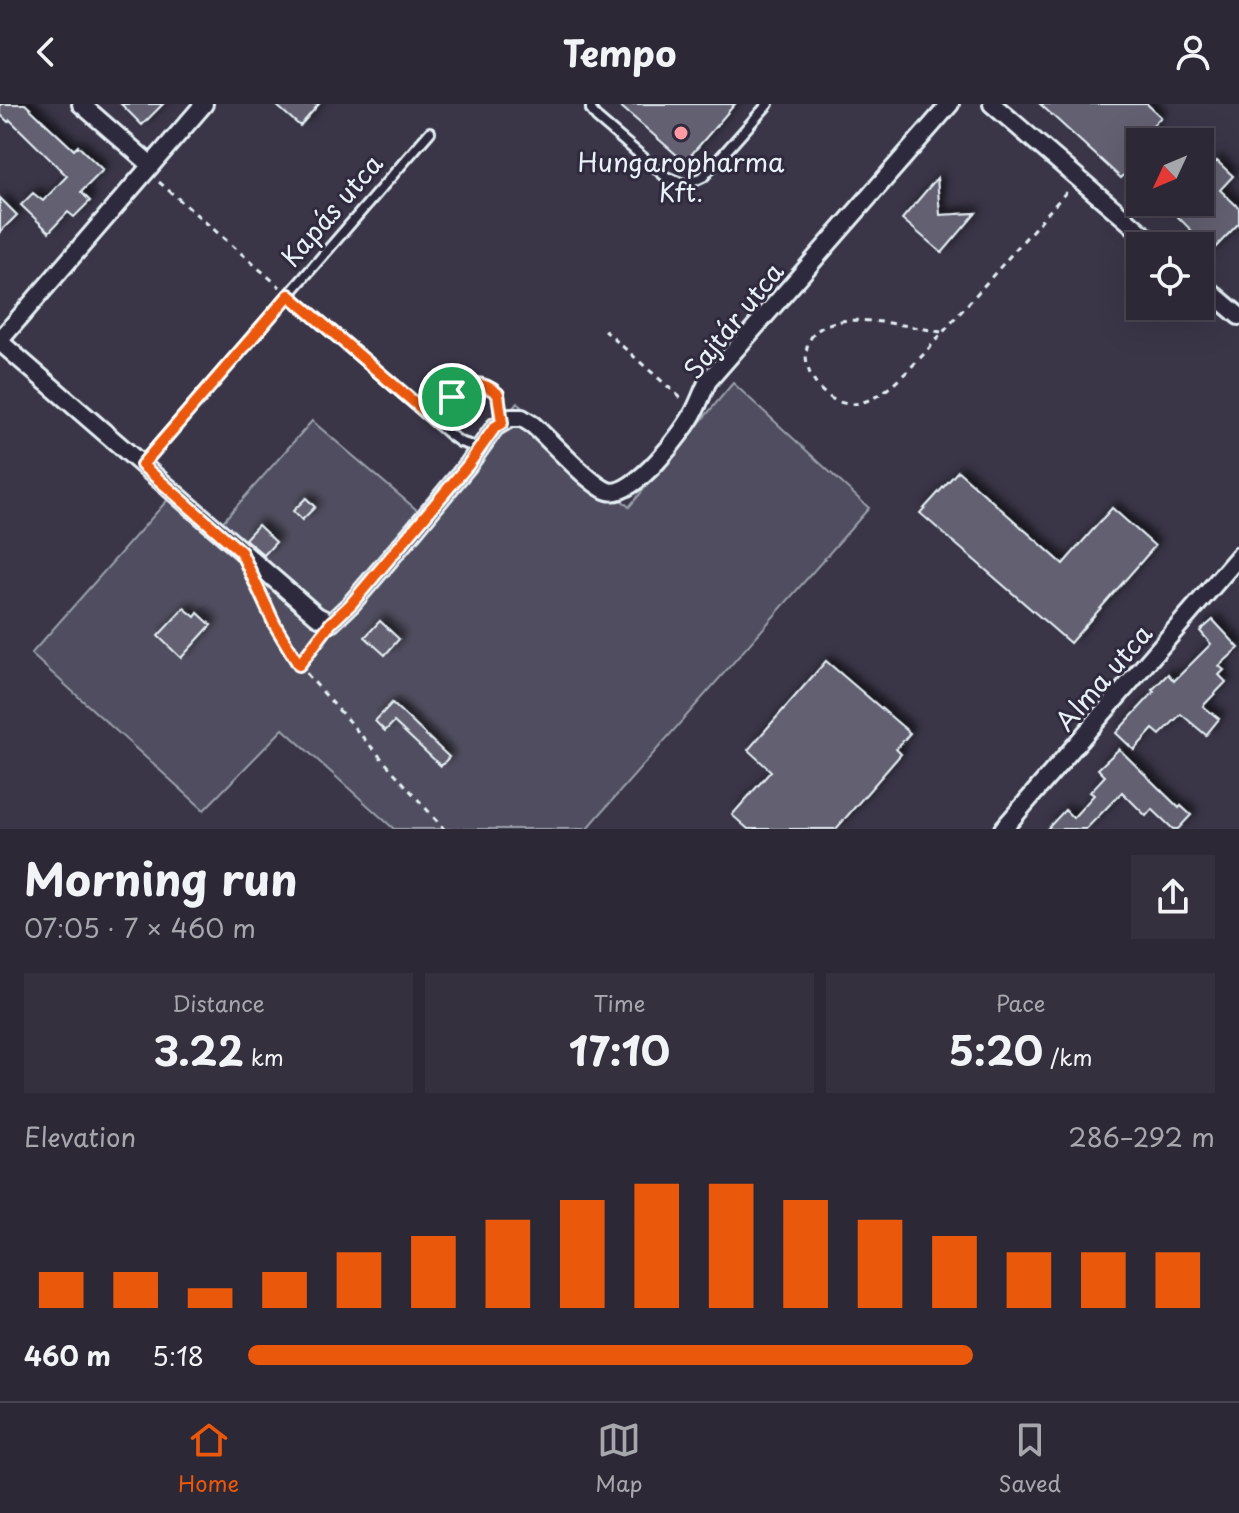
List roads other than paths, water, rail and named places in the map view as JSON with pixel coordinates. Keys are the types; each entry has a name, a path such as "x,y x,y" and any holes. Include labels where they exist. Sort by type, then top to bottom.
{"street":[{"path":"81,104 148,168"},
{"path":"204,104 0,341 317,616 331,623 370,583 468,465 495,427 502,423"},
{"name":"Sajtár utca","path":"502,423 510,418 522,418 533,425 607,491 622,491 635,484 674,441 695,410 708,381 950,104"},
{"path":"992,104 1141,232"},
{"path":"1214,295 1239,316"},
{"name":"Alma utca","path":"1003,829 1239,556"}],"lane":[{"path":"591,104 597,118 666,177 686,185 703,177 768,104"},
{"name":"Kapás utca","path":"142,465 430,132"},
{"path":"289,295 460,442 479,448"},
{"path":"437,422 442,409 452,397 464,387 477,382 498,394 502,423"}],"place":[{"name":"Hungaropharma Kft.","path":"681,133"}]}
